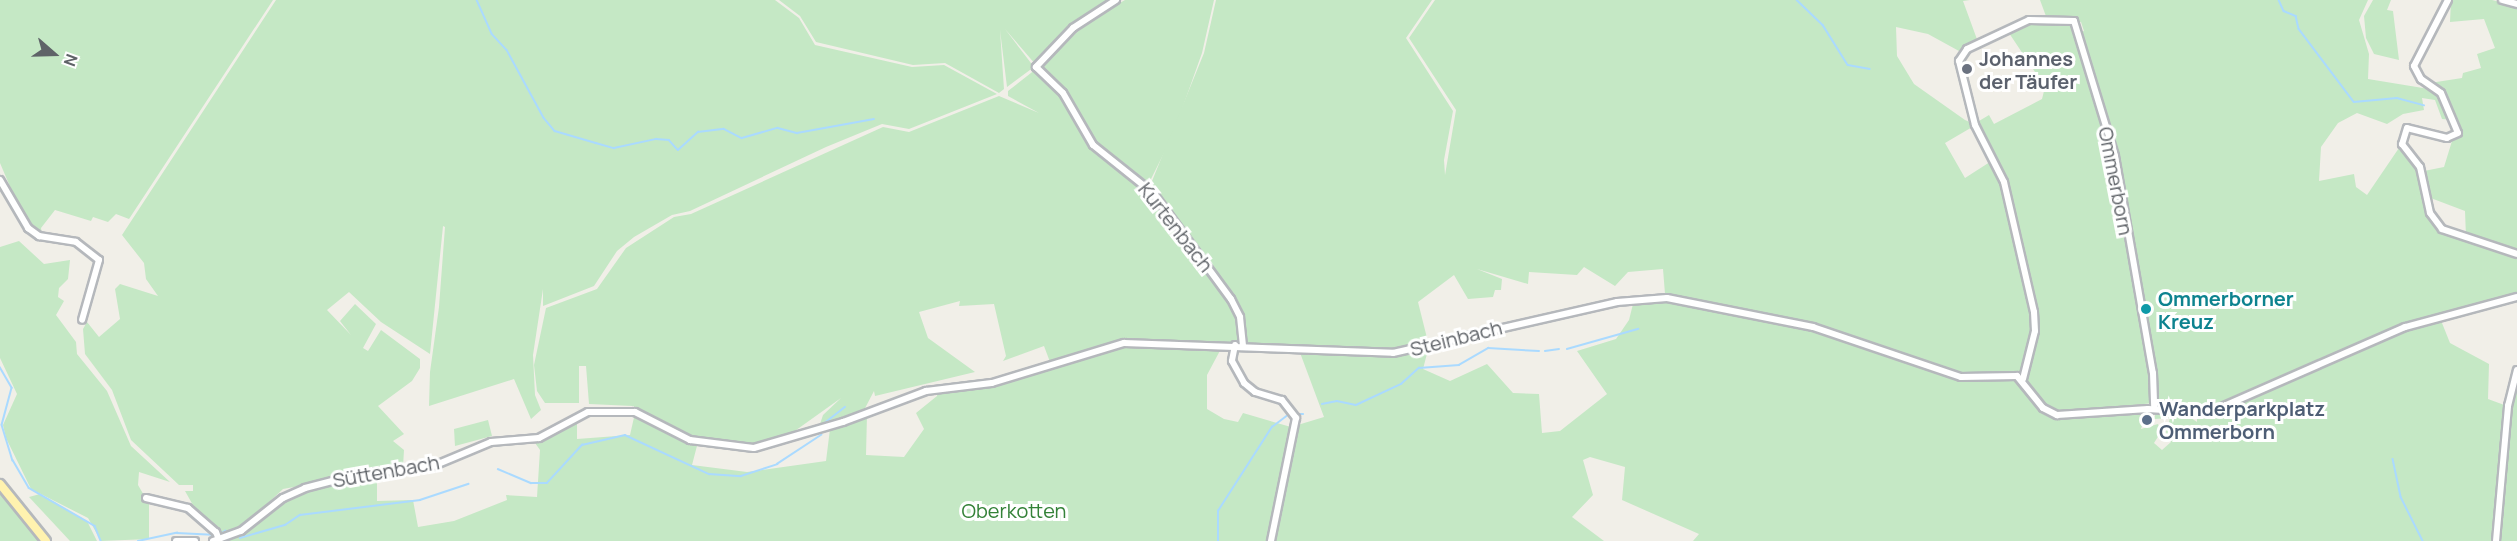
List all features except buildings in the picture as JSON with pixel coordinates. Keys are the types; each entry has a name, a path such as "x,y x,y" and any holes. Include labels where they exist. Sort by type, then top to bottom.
{"main road":[{"path":"0,484 46,541"}],"street":[{"name":"Kurtenbach","path":"1116,0 1073,28 1036,67 1063,93 1093,146 1153,193 1232,299 1240,317 1243,346"},
{"path":"2448,0 2414,66 2421,79 2441,93 2459,126 2457,133 2447,138 2407,128 2402,144 2420,167 2430,213 2442,229 2517,255"},
{"path":"2502,0 2517,4"},
{"name":"Ommerborn","path":"2023,379 2035,331 2034,312 2004,182 1975,126 1959,61 1967,50 2029,20 2074,21 2115,156 2153,373 2154,409"},
{"path":"0,180 28,228 39,236 76,242 99,260 82,320"},
{"path":"2023,379 2043,408 2057,415 2154,409 2216,412 2392,332 2517,297"},
{"name":"Steinbach","path":"938,388 987,384 1124,343 1235,345 1393,353 1625,300 1667,298 1813,327 1961,377 2007,375 2023,379"},
{"path":"1235,345 1232,361 1244,383 1256,392 1282,400 1296,418 1271,541"},
{"path":"2496,541 2508,406 2517,370"},
{"name":"Süttenbach","path":"146,498 188,508 216,532 216,541 241,531 283,498 305,488 377,471 431,467 491,442 539,438 588,412 637,412 680,436 721,447 766,446 938,388"},
{"path":"176,541 195,541"}],"green space":[{"path":"0,0 273,0 129,219 116,214 108,222 93,217 91,221 55,210 41,228 42,235 23,217 0,163"},
{"path":"276,0 775,0 799,18 815,45 912,67 944,65 997,94 909,129 882,124 826,147 690,211 672,215 634,237 617,251 594,286 543,306 543,289 533,355 535,395 541,410 531,419 514,379 429,406 430,372 439,307 445,227 443,226 430,354 381,322 349,292 327,310 351,335 340,321 355,304 376,324 363,348 368,351 381,330 420,359 420,368 412,381 378,406 404,434 393,441 404,450 403,467 283,489 249,521 220,535 198,514 185,491 193,491 193,485 179,485 131,440 112,390 85,354 83,329 87,322 99,337 120,319 115,289 120,284 158,296 146,279 144,263 122,235"},
{"path":"779,0 1111,0 1077,23 1036,65 1005,29 1034,67 1007,87 1000,30 1004,89 999,93 945,63 913,65 816,42 800,16"},
{"path":"1125,0 1214,0 1202,53 1172,137 1149,183 1095,144 1064,89 1038,67 1092,19"},
{"name":"Oberkotten","path":"1216,0 1432,0 1406,38 1453,111 1444,160 1445,175 1456,110 1409,38 1435,0 1970,0 1963,1 1978,42 1959,51 1928,34 1896,27 1897,56 1914,84 1965,120 1974,124 1989,115 1994,124 2042,99 2045,87 2007,30 2028,18 2047,19 2040,0 2368,0 2359,20 2369,54 2368,79 2435,90 2452,120 2442,119 2435,100 2422,98 2424,110 2403,114 2387,124 2357,113 2338,123 2321,147 2319,181 2354,174 2356,187 2367,195 2401,145 2420,173 2425,205 2438,230 2517,257 2517,294 2394,328 2215,410 2159,407 2143,319 2147,307 2139,300 2126,196 2111,134 2078,33 2084,31 2081,22 2074,21 2123,199 2154,403 2055,413 2024,381 2040,407 2062,417 2146,413 2141,429 2158,424 2161,432 2154,443 2162,450 2171,442 2166,432 2170,418 2154,419 2156,412 2185,414 2197,422 2197,416 2218,413 2380,339 2440,318 2450,343 2489,364 2488,399 2507,406 2495,541 1693,541 1699,534 1622,500 1625,467 1590,457 1583,460 1593,495 1572,517 1604,541 218,541 243,532 305,487 377,473 377,501 413,500 418,527 454,521 507,500 506,495 537,497 540,450 533,440 577,418 577,439 630,435 635,413 698,442 692,465 747,472 826,461 830,429 867,415 866,455 904,457 924,429 916,413 937,396 938,389 983,386 1118,346 1187,344 1123,340 1050,362 1044,346 1003,361 1006,356 994,304 959,306 960,301 919,312 928,338 975,372 875,396 874,391 862,414 819,427 823,415 841,398 785,438 744,446 688,435 633,406 589,404 586,366 579,366 579,403 545,403 537,391 534,365 546,308 597,289 626,248 674,217 691,214 883,127 909,132 999,96 1039,113 1008,96 1008,91 1036,69 1061,94 1089,144 1148,189 1174,221 1150,186 1204,53","holes":["1974,126 1993,160 1965,178 1945,143","1584,267 1615,286 1628,272 1663,269 1665,294 1813,325 1956,374 2018,374 1968,379 1813,328 1658,300 1634,300 1629,320 1616,339 1577,351 1607,394 1560,431 1542,433 1539,394 1513,393 1487,364 1450,381 1423,369 1429,346 1418,302 1454,275 1468,299 1493,297 1495,290 1501,290 1502,279 1477,269 1528,284 1529,272 1577,275","1223,345 1338,349 1356,354 1299,350 1324,417 1291,427 1243,413 1238,422 1224,419 1207,409 1207,375"]},
{"path":"2373,0 2391,0 2387,10 2393,11 2399,60 2374,54 2366,38 2364,16"},
{"path":"2451,0 2492,0 2517,6 2517,252 2466,237 2465,211 2428,197 2424,171 2444,167 2452,141 2461,130 2430,83 2462,78 2463,73 2481,68 2477,54 2495,48 2484,19 2450,22"},
{"path":"19,241 44,264 70,260 68,279 59,288 58,297 64,301 56,315 76,342 77,354 107,391 131,446 170,482 139,472 138,485 149,504 149,539 101,541 88,518 31,489 6,438 3,425 17,394 0,358 0,247"},
{"path":"2517,376 2517,541 2499,541 2510,417"},
{"path":"488,420 492,436 455,446 454,429"},
{"path":"0,490 40,541 0,541"},
{"path":"40,494 87,521 97,541 70,541 29,497"}],"waterway":[{"path":"477,0 492,34 507,50 544,118 555,131 614,148 656,139 669,140 678,150 698,132 724,129 742,138 778,128 797,133 874,119"},
{"path":"1797,0 1823,25 1848,65 1870,69"},
{"path":"2279,0 2284,11 2296,16 2299,29 2354,102 2397,98 2424,105"},
{"name":"Steinbach","path":"1567,349 1638,329"},
{"name":"Steinbach","path":"1322,404 1337,401 1356,405 1401,384 1419,368 1459,365 1488,348 1539,351"},
{"name":"Steinbach","path":"1545,351 1559,349"},
{"path":"0,367 12,388 2,425 13,460 29,488 95,526 101,541"},
{"path":"822,425 845,407"},
{"name":"Steinbach","path":"1218,541 1218,511 1272,427 1289,414"},
{"name":"Steinbach","path":"1298,414 1303,414"},
{"path":"498,469 531,483 547,483 582,445 625,435 709,474 741,476 777,464 821,435"},
{"path":"2393,459 2401,497 2423,541"},
{"path":"240,538 285,525 300,515 420,500 468,484"},
{"path":"138,541 177,533 212,535"}],"place":[{"name":"Johannes der Täufer","path":"1967,69"},
{"name":"Ommerborner Kreuz","path":"2146,309"},
{"name":"Wanderparkplatz Ommerborn","path":"2147,420"}]}
